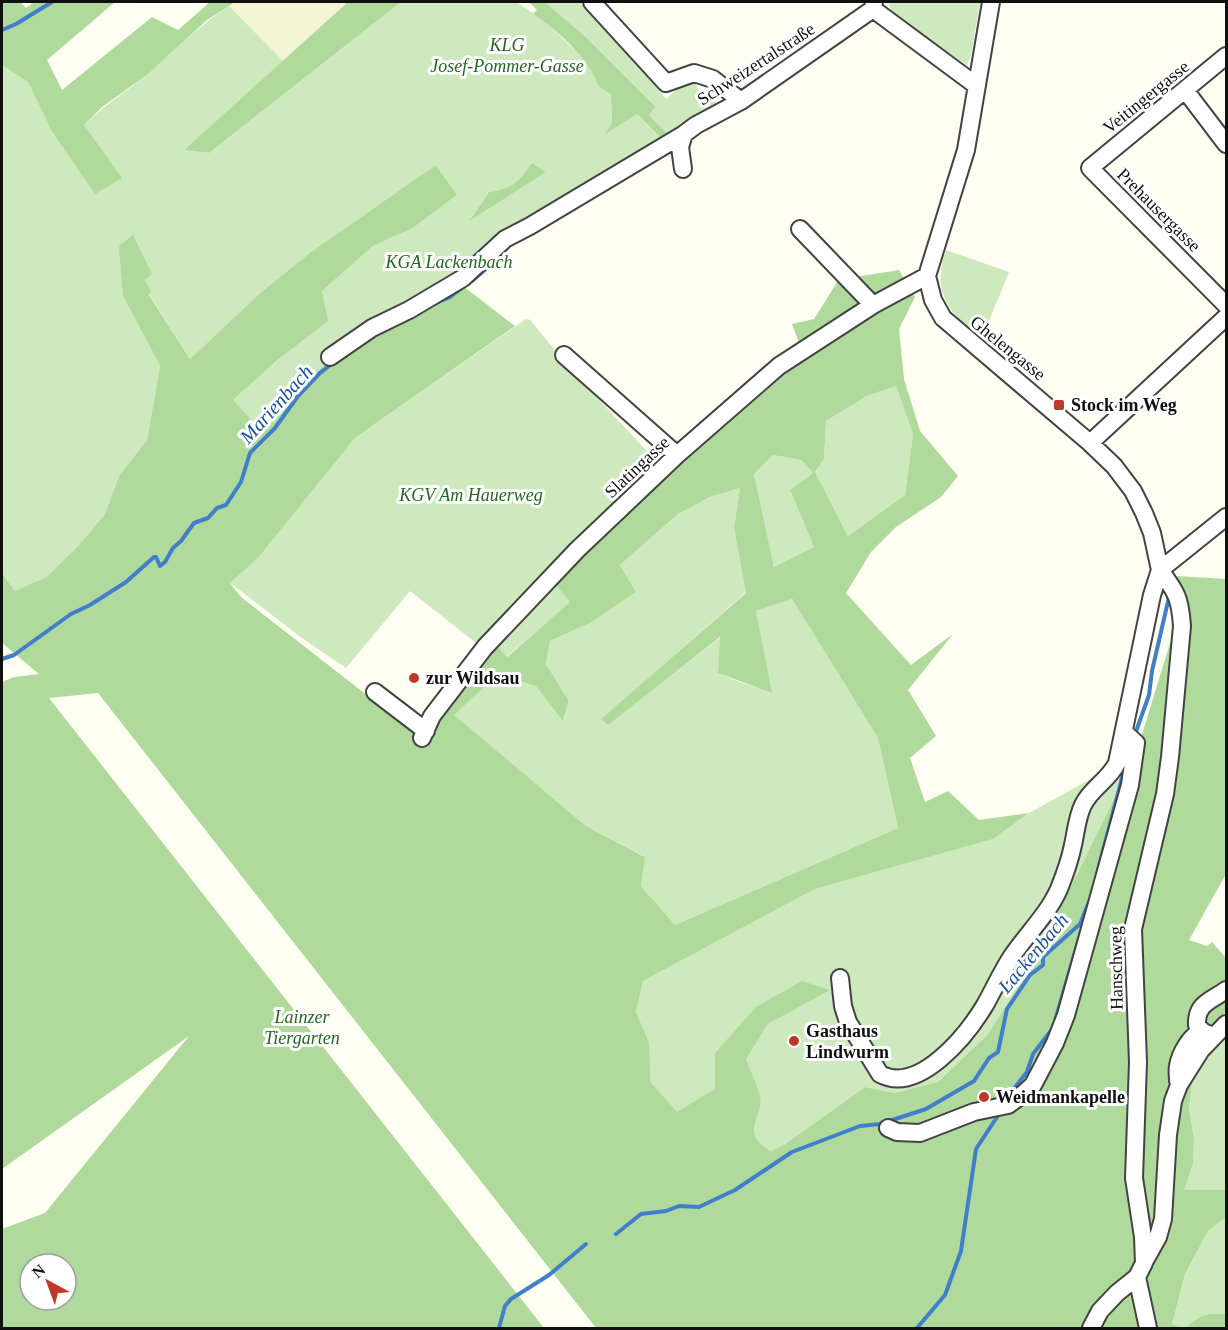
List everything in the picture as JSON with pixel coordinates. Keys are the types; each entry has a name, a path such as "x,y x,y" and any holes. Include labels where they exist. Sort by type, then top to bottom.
{"street":[{"path":"592,2 666,83 694,73 713,80 741,101"},
{"path":"927,276 966,150 991,2"},
{"path":"873,5 977,86"},
{"name":"Schweizertalstraße","path":"330,357 372,328 409,310 463,278 505,239 696,125 741,101 873,5"},
{"name":"Veitingergasse","path":"1090,168 1227,56"},
{"path":"1185,90 1227,144"},
{"path":"683,169 680,147 684,134"},
{"name":"Prehausergasse","path":"1090,168 1227,305"},
{"path":"800,229 873,305"},
{"name":"Slatingasse","path":"375,692 424,734 432,716 485,647 578,550 677,455 779,366 873,305 927,276"},
{"name":"Ghelengasse","path":"840,978 843,1006 848,1022 880,1074 896,1080 905,1079 929,1067 971,1026 1011,958 1052,902 1067,868 1082,806 1113,772 1130,737 1152,595 1168,581 1144,513 1114,466 943,318 933,300 927,276"},
{"path":"1090,443 1227,317"},
{"path":"564,355 677,455"},
{"path":"1168,581 1227,518"},
{"name":"Hanschweg","path":"1148,1329 1140,1270 1143,1237 1134,1178 1138,1062 1133,928 1165,794 1170,757 1182,626 1181,605 1168,581"},
{"path":"888,1128 897,1132 920,1133 974,1112 1003,1106 1023,1095 1036,1079 1055,1043 1066,1015 1130,785 1130,737"},
{"path":"1208,1034 1197,1025 1196,1015 1203,1005 1227,990"},
{"path":"1091,1329 1100,1311 1140,1270 1158,1237 1163,1219 1168,1135 1173,1101 1179,1085 1202,1050 1208,1034 1227,1024"}],"green space":[{"path":"2,2 20,2 26,8 34,2 115,2 47,60 62,90 152,17 178,30 210,2 235,2 207,20 148,74 102,107 84,125 122,178 95,194 51,130 28,82 2,65"},
{"path":"235,2 348,2 283,61 229,6"},
{"path":"348,2 401,2 209,153 184,150"},
{"path":"401,2 516,2 544,20 585,60 596,76 599,87 611,94 612,122 606,133 637,114 665,142 540,223 294,394 263,434 233,400 269,367 327,321 322,291 373,246 413,228 457,195 436,165 258,295 190,359 149,294 151,291 145,280 123,296 160,366 147,440 119,476 105,514 79,545 47,578 15,591 2,573 2,65 28,82 51,130 99,148 84,125 150,72 198,29 229,6 283,61 184,150 209,153","holes":["532,163 546,172 470,219 489,192 504,189 515,183"]},
{"path":"529,2 545,2 587,38 656,107 649,115 672,138 665,142 637,114 605,134 612,122 611,94 599,87 589,67 572,46 552,27 533,14 537,10"},
{"path":"545,2 579,2 603,25 666,99 692,76 701,95 718,103 682,126 672,138 649,115 656,107 587,38"},
{"path":"888,2 980,2 971,55 967,65 892,13"},
{"path":"532,163 546,172 469,221 489,192 504,189 515,183"},
{"name":"Lainzer Tiergarten","path":"436,165 457,195 413,228 373,246 322,291 328,321 275,362 233,400 263,433 303,384 329,361 459,283 515,326 355,438 258,558 230,583 241,597 422,738 489,637 507,657 570,602 549,576 719,413 799,343 792,324 814,319 841,276 861,276 899,270 915,297 899,329 904,379 920,431 958,476 941,497 896,527 871,552 846,593 911,665 953,634 908,690 936,736 910,758 925,802 948,791 979,820 1029,813 993,839 815,889 643,981 636,1012 649,1042 651,1083 677,1112 715,1089 715,1053 756,1007 802,981 830,990 768,1024 746,1059 760,1096 754,1131 761,1144 771,1151 785,1144 865,1087 894,1093 938,1082 988,1034 1034,962 1136,754 1174,630 1177,576 1226,579 1226,874 1189,940 1207,946 1212,942 1226,958 1226,1011 1200,1045 1202,1058 1192,1083 1189,1109 1194,1138 1193,1164 1184,1190 1226,1190 1226,1217 1208,1231 1185,1275 1172,1324 1185,1328 596,1328 98,693 49,698 544,1328 2,1328 2,1229 45,1213 189,1036 2,1169 2,682 14,677 39,674 2,643 2,573 15,591 47,577 79,545 105,514 119,476 147,440 160,366 123,296 119,246 133,235 152,274 145,280 151,291 149,295 190,359 258,295 310,253","holes":["896,386 913,434 905,495 848,536 815,472 824,459 826,421 867,396","773,455 801,460 813,473 790,490 814,547 774,567 754,474","740,488 734,528 746,593 601,719 608,725 720,637 718,673 772,693 756,611 792,599 878,738 898,828 675,925 641,886 645,857 586,826 454,715 497,675 536,686 563,721 569,701 546,664 550,641 592,622 636,592 620,565 678,514 710,497"]},
{"path":"946,250 1009,272 989,321 978,337 958,318 945,299 940,277"},
{"name":"KGV Am Hauerweg","path":"526,319 530,320 575,374 659,464 550,576 571,602 506,657 489,637 480,646 410,591 346,668 302,638 230,583 258,558 355,438"},
{"path":"896,386 913,434 905,495 848,536 815,472 824,459 826,421 867,396"},
{"path":"773,455 801,460 813,473 790,490 814,547 774,567 754,474"},
{"path":"740,488 734,528 746,592 602,719 608,724 721,637 718,673 771,692 756,611 792,599 878,738 898,828 675,925 641,886 644,856 586,826 453,715 497,675 536,686 564,720 569,701 546,664 550,641 592,622 636,592 620,565 678,514 710,497"},
{"path":"1136,754 1034,962 988,1034 938,1082 894,1093 865,1087 785,1144 771,1151 761,1145 754,1135 754,1121 760,1097 745,1059 768,1024 829,990 715,1053 716,1089 677,1113 651,1084 649,1042 636,1012 643,981 815,889 993,839 1029,813"},
{"path":"1226,1033 1226,1190 1183,1191 1193,1164 1194,1138 1189,1109 1192,1083 1202,1058"},
{"path":"1226,1217 1226,1314 1204,1315 1185,1328 1172,1324 1185,1276 1208,1231"},
{"path":"1219,1314 1226,1314 1226,1328 1185,1328 1200,1317"}],"waterway":[{"path":"2,30 52,2"},
{"name":"Marienbach","path":"472,281 508,247"},
{"name":"Marienbach","path":"436,303 450,297 466,285"},
{"name":"Marienbach","path":"2,659 14,655 71,614 126,582 154,557 160,566 165,562 173,548 194,523 208,518 217,508 226,505 241,482 250,453 275,428 298,396 334,362"},
{"name":"Lackenbach","path":"1134,737 1149,695 1152,671 1169,597"},
{"name":"Lackenbach","path":"1097,874 1125,763"},
{"name":"Lackenbach","path":"616,1234 641,1214 666,1211 679,1206 699,1207 735,1190 792,1152 860,1126 880,1124 926,1109 974,1081 989,1058 998,1052 1007,1009 1030,975 1043,965 1043,957 1080,924 1089,902"},
{"path":"1055,1021 1082,928 1080,924"},
{"path":"1008,1096 1027,1072 1033,1054 1053,1028"},
{"path":"917,1328 945,1295 961,1251 976,1149 1001,1111"},
{"name":"Lackenbach","path":"499,1328 505,1306 511,1299 549,1275 586,1244"}],"place":[{"name":"Stock im Weg","path":"1059,405"},
{"name":"zur Wildsau","path":"414,678"},
{"name":"Gasthaus Lindwurm","path":"794,1041"},
{"name":"Weidmankapelle","path":"984,1097"}],"park label":[{"name":"KLG Josef-Pommer-Gasse","path":"507,55"},
{"name":"KGA Lackenbach","path":"449,262"}]}
